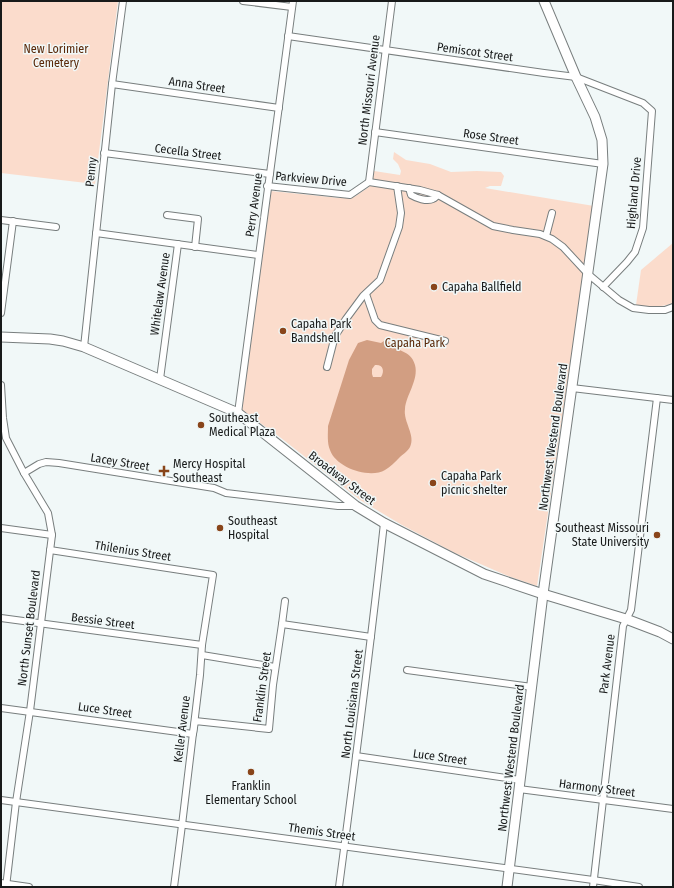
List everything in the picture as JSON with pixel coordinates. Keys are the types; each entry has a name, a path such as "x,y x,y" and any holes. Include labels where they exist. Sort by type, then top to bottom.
{"street":[{"name":"Penny","path":"84,346 104,153 123,1"},
{"path":"243,1 292,4"},
{"name":"North Missouri Avenue","path":"369,182 392,1"},
{"name":"Northwest Westend Boulevard","path":"507,887 543,594 603,164 602,140 595,117 576,77 544,1"},
{"name":"Perry Avenue","path":"238,413 292,4"},
{"name":"Pemiscot Street","path":"288,36 576,77 643,103 652,111"},
{"name":"Anna Street","path":"112,84 278,108"},
{"name":"Highland Drive","path":"603,287 635,252 643,228 652,111"},
{"name":"Rose Street","path":"375,132 603,164"},
{"name":"Cecella Street","path":"104,153 270,174"},
{"path":"369,182 420,190 438,195 493,226 546,236 563,247 588,274 603,287 619,300 633,308 665,310 673,307"},
{"name":"Parkview Drive","path":"267,186 350,195 369,182"},
{"path":"327,367 335,336 346,319 366,294 380,280 399,227 401,213 397,186"},
{"path":"546,236 552,214"},
{"path":"167,215 198,219 195,247"},
{"path":"1,220 56,227"},
{"path":"1,313 13,221"},
{"path":"96,233 178,244"},
{"name":"Whitelaw Avenue","path":"160,379 178,244 258,255"},
{"path":"366,294 375,320 380,325 444,342"},
{"name":"Broadway Street","path":"1,337 50,339 84,346 238,413 356,506 384,523 484,574 543,594 626,619 660,632 673,639"},
{"name":"North Sunset Boulevard","path":"1,385 3,437 48,513 52,535 30,712 4,885"},
{"path":"572,388 673,400"},
{"name":"Park Avenue","path":"593,887 623,626 631,610 657,398"},
{"name":"Lacey Street","path":"24,472 46,462 59,463 214,488 226,493 338,506 356,506"},
{"name":"North Louisiana Street","path":"339,887 384,523"},
{"path":"1,528 52,535"},
{"name":"Thilenius Street","path":"50,550 213,575"},
{"name":"Keller Avenue","path":"174,887 193,734 202,645 213,575"},
{"name":"Franklin Street","path":"193,734 195,721 269,729 273,685 285,601"},
{"name":"Bessie Street","path":"1,618 202,645"},
{"path":"282,624 371,637"},
{"path":"202,655 276,667"},
{"path":"407,670 532,687"},
{"name":"Luce Street","path":"1,708 193,734"},
{"name":"Luce Street","path":"356,756 519,784"},
{"name":"Harmony Street","path":"519,784 602,800 673,809"},
{"name":"Themis Street","path":"1,800 639,887"},
{"path":"4,885 29,887"}],"green space":[{"name":"New Lorimier Cemetery","path":"1,1 118,1 95,184 1,173"},
{"name":"Capaha Park","path":"394,152 406,160 430,164 451,172 501,172 504,176 501,186 490,186 485,188 594,206 537,586 508,576 455,553 402,525 360,500 281,438 242,410 271,191 340,198 354,197 369,187 374,171 400,175 401,171 398,164 393,159"},
{"path":"673,243 673,303 655,307 636,305 641,270"}],"shaded area":[{"path":"367,340 381,343 384,341 389,342 395,348 410,356 415,365 416,371 405,409 406,419 411,433 410,447 391,466 379,472 363,472 346,467 333,456 328,444 328,426 349,360 358,343","holes":["375,365 382,368 382,375 381,377 373,377 372,369"]}],"place":[{"name":"Capaha Ballfield","path":"434,287"},
{"name":"Capaha Park Bandshell","path":"283,331"},
{"name":"Southeast Medical Plaza","path":"201,425"},
{"name":"Mercy Hospital Southeast","path":"164,471"},
{"name":"Capaha Park picnic shelter","path":"433,483"},
{"name":"Southeast Hospital","path":"220,528"},
{"name":"Southeast Missouri State University","path":"657,535"},
{"name":"Franklin Elementary School","path":"251,772"}]}
